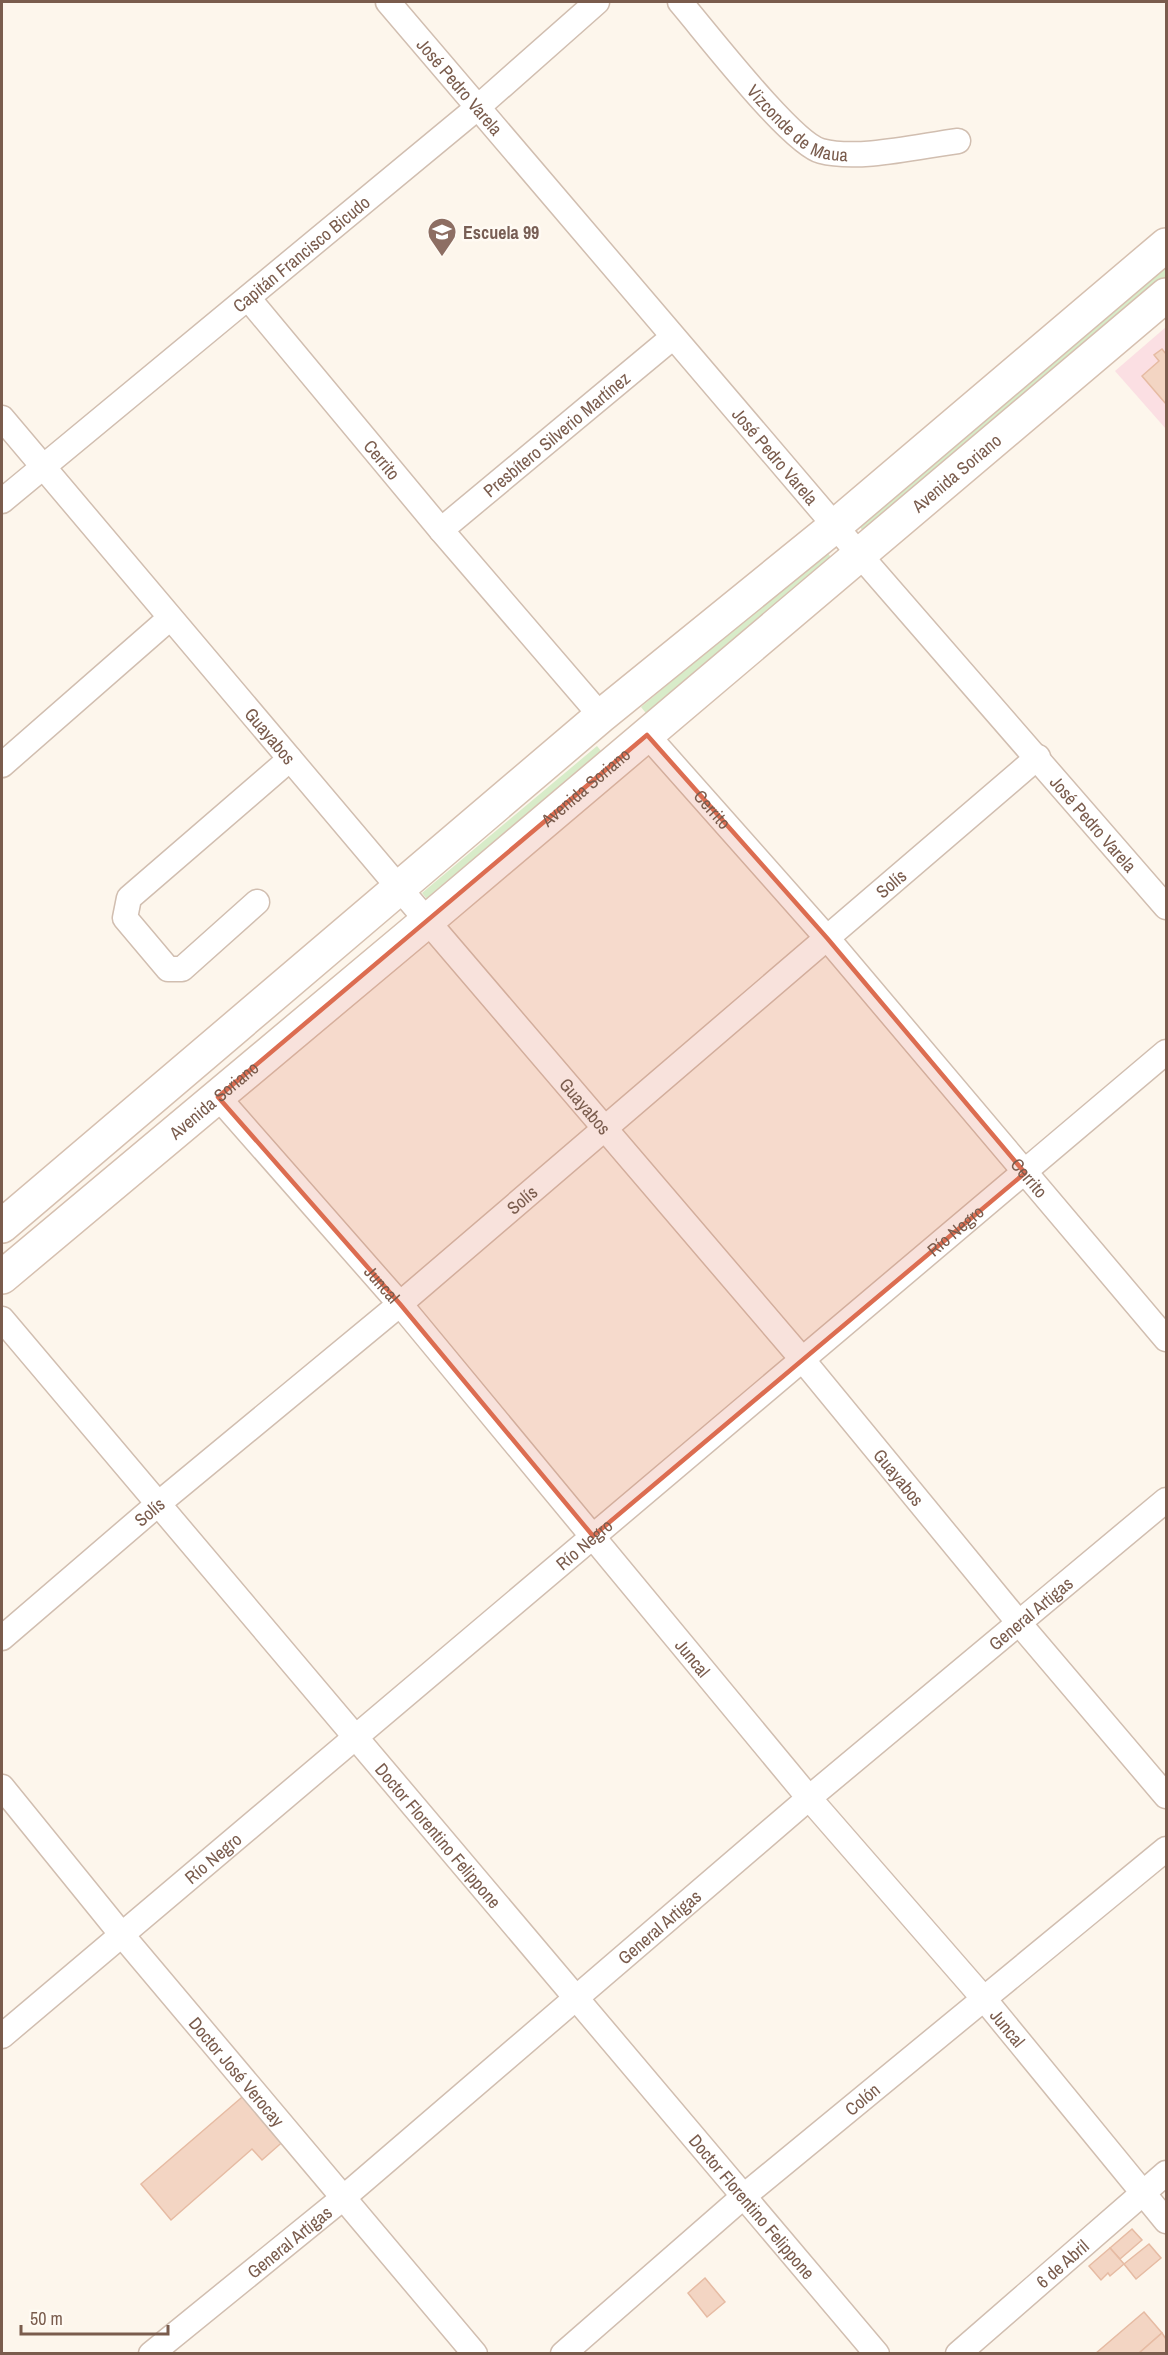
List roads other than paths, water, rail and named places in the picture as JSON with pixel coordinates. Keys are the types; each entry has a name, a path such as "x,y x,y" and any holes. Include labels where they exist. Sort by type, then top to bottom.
{"street":[{"name":"José Pedro Varela","path":"388,2 673,338 1167,907"},
{"name":"Capitán Francisco Bicudo","path":"2,501 477,108 597,2"},
{"name":"Vizconde de Maua","path":"680,2 790,130 820,150 857,154 958,141"},
{"name":"Avenida Soriano","path":"2,1226 601,716 835,526 1167,245"},
{"name":"Avenida Soriano","path":"2,1277 648,735 1167,295"},
{"name":"Cerrito","path":"248,298 441,530 601,716 648,735 827,938 1167,1339"},
{"name":"Presbítero Silverio Martínez","path":"441,530 673,338"},
{"name":"Guayabos","path":"2,418 427,921 802,1359 1019,1623 1167,1796"},
{"path":"2,765 170,618"},
{"name":"Solís","path":"2,1638 158,1504 400,1304 1038,757"},
{"path":"258,902 182,969 168,969 125,918 129,898 290,759"},
{"name":"Río Negro","path":"2,2036 1167,1052"},
{"name":"Juncal","path":"218,1097 400,1304 809,1798 985,2000 1167,2221"},
{"name":"Doctor Florentino Felippone","path":"2,1319 877,2354"},
{"name":"General Artigas","path":"151,2354 343,2198 809,1798 1167,1500"},
{"name":"Doctor José Verocay","path":"2,1787 122,1935 474,2354"},
{"name":"Colón","path":"563,2354 744,2196 1167,1849"},
{"name":"6 de Abril","path":"958,2354 1167,2173"}],"place":[{"name":"Escuela 99","path":"442,258"}]}
